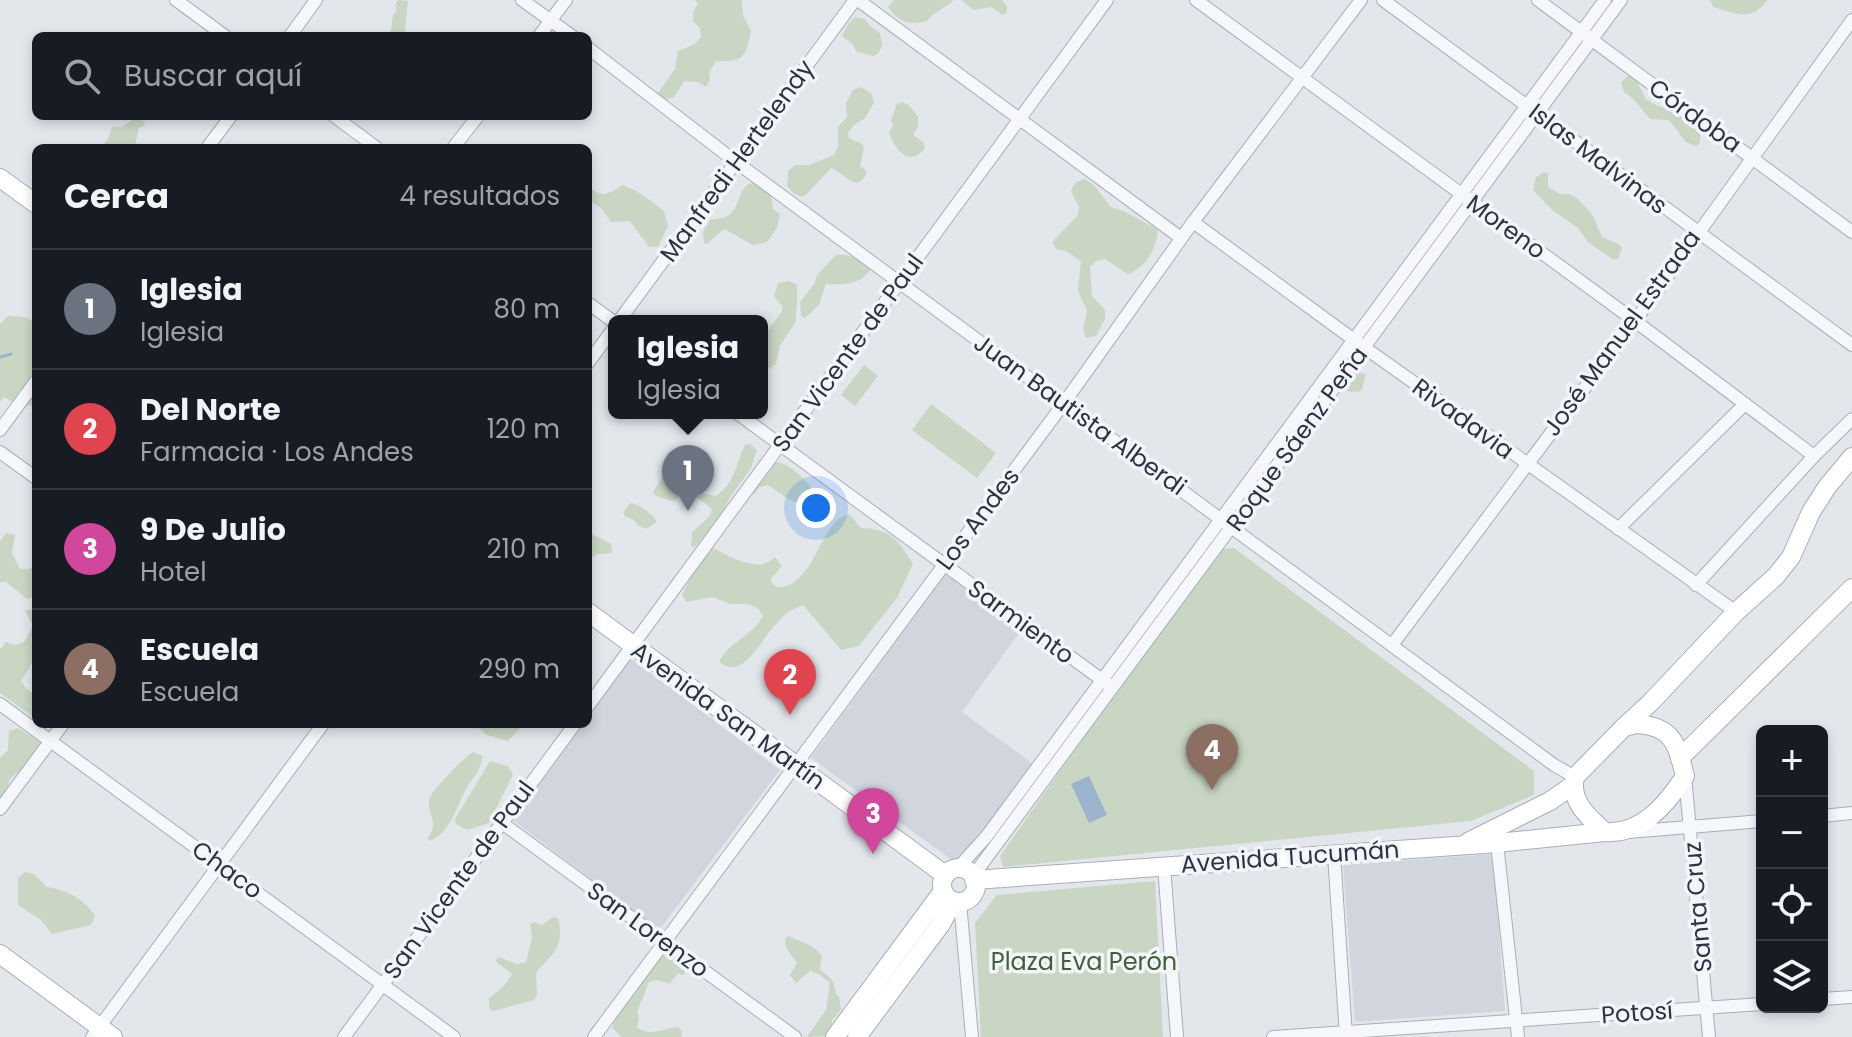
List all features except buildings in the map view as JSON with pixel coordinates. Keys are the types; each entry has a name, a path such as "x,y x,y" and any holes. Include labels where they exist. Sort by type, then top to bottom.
{"main road":[{"path":"0,178 32,201"},
{"path":"1465,843 1550,801 1574,782 1736,612 1776,576 1791,557 1819,499 1852,457"},
{"path":"1574,782 1583,811 1605,832 1625,832 1652,816 1667,801 1683,767 1852,588"},
{"name":"Avenida San Martín","path":"592,615 958,885"},
{"path":"1624,727 1636,724 1657,726 1670,735 1683,767"},
{"name":"Avenida Tucumán","path":"958,885 1605,832"},
{"name":"Roque Sáenz Peña","path":"835,1037 958,885"},
{"name":"Roque Sáenz Peña","path":"857,1037 941,924 958,885"},
{"path":"0,954 102,1034"}],"street":[{"path":"176,0 220,32"},
{"path":"293,32 316,0"},
{"path":"522,0 567,32"},
{"path":"542,32 566,0"},
{"path":"857,0 1181,238"},
{"name":"Manfredi Hertelendy","path":"623,315 857,0"},
{"name":"San Vicente de Paul","path":"592,701 1107,0"},
{"name":"Moreno","path":"1196,0 1814,456"},
{"name":"Los Andes","path":"594,1037 1064,403 1181,238 1361,0"},
{"name":"Islas Malvinas","path":"1383,0 1852,345"},
{"name":"Córdoba","path":"1538,0 1852,232"},
{"name":"Roque Sáenz Peña","path":"1586,36 1605,0"},
{"name":"Roque Sáenz Peña","path":"958,885 1108,684 1232,526 1359,344 1586,36 1621,0"},
{"name":"José Manuel Estrada","path":"1392,645 1635,321 1852,20"},
{"name":"Juan Bautista Alberdi","path":"592,51 736,162 1574,782"},
{"path":"210,144 228,120"},
{"path":"339,120 372,144"},
{"path":"456,144 475,120"},
{"name":"Rivadavia","path":"1193,222 1736,612"},
{"name":"Manfredi Hertelendy","path":"592,357 608,335"},
{"name":"Roque Sáenz Peña","path":"1108,684 1221,518 1359,344"},
{"path":"0,430 32,386"},
{"path":"1618,529 1745,404"},
{"name":"Sarmiento","path":"745,419 1108,684"},
{"path":"1696,585 1852,419"},
{"path":"0,452 32,475"},
{"name":"Chaco","path":"0,704 32,728"},
{"name":"Chaco","path":"32,728 454,1037"},
{"path":"0,809 60,728"},
{"path":"102,1034 219,865 320,728"},
{"name":"San Vicente de Paul","path":"344,1037 572,728"},
{"name":"Santa Cruz","path":"1683,767 1709,1037"},
{"path":"1828,815 1852,813"},
{"path":"1625,832 1756,822"},
{"name":"San Lorenzo","path":"502,823 795,1037"},
{"path":"1497,843 1518,1037"},
{"path":"1334,854 1346,1035"},
{"path":"1164,866 1177,1037"},
{"path":"958,885 972,1037"},
{"path":"1828,999 1852,997"},
{"name":"Potosí","path":"1273,1037 1346,1035 1756,1004"}],"shaded area":[{"path":"945,574 1022,629 962,712 1033,764 959,865 811,758"},
{"path":"631,658 780,770 659,930 510,818 578,728 592,728 592,710"},
{"path":"1493,854 1505,1011 1355,1022 1343,865"}],"green space":[{"path":"695,0 742,0 743,15 751,31 747,47 738,59 716,61 706,87 698,82 684,81 674,97 665,100 658,93 675,69 678,51 695,44 701,37 700,28 693,21 693,12 698,4"},
{"path":"894,0 954,0 927,21 915,23 905,22 892,12 888,7"},
{"path":"962,0 1002,0 1007,12 1003,15 991,7 973,10"},
{"path":"1710,0 1768,0 1755,11 1743,14 1713,7"},
{"path":"408,1 406,32 391,32 396,2"},
{"path":"855,17 865,19 879,32 882,46 874,56 857,52 842,36"},
{"path":"1628,76 1635,78 1646,99 1670,109 1700,130 1700,143 1696,146 1686,142 1669,120 1650,119 1624,92 1621,82"},
{"path":"861,87 872,94 874,103 865,118 848,133 849,138 864,148 860,166 867,172 863,179 855,182 831,168 806,195 802,197 793,193 787,186 788,171 795,165 809,165 834,155 838,146 838,127 847,117 846,103 853,90"},
{"path":"902,102 910,106 918,117 918,127 913,135 924,143 925,148 919,154 908,157 895,145 889,133 897,104"},
{"path":"132,120 145,122 139,128 135,144 104,144 112,127 121,127"},
{"path":"1548,173 1548,187 1578,199 1592,214 1602,237 1620,245 1622,249 1618,259 1612,259 1588,242 1578,228 1552,210 1533,190 1536,177"},
{"path":"1084,179 1093,184 1111,207 1158,230 1149,256 1135,271 1128,274 1105,259 1096,261 1090,267 1092,296 1105,310 1105,319 1096,336 1086,338 1083,329 1087,311 1078,291 1081,261 1066,251 1056,249 1052,242 1078,215 1079,207 1071,191 1075,183"},
{"path":"751,183 760,185 771,194 773,209 780,214 777,228 767,242 753,245 724,229 707,244 704,243 703,232 710,220 729,215 743,189"},
{"path":"622,185 638,192 664,211 668,226 658,247 649,247 630,221 611,222 601,208 592,202 592,189 605,194"},
{"path":"836,255 855,257 871,268 858,281 826,284 819,305 805,318 801,316 800,302 817,275"},
{"path":"788,281 796,284 796,321 780,346 776,364 768,369 768,330 782,311 774,296 778,283"},
{"path":"8,316 32,321 32,406 4,397 0,402 0,324"},
{"path":"864,365 878,376 855,406 841,395"},
{"path":"1358,371 1366,375 1361,391 1342,389 1342,380 1348,373"},
{"path":"931,404 996,453 977,478 912,430"},
{"path":"750,444 757,450 751,468 721,516 695,547 691,546 692,532 709,517 712,509 682,490 673,501 656,496 653,492 663,476 687,479 701,493 716,496 731,479 745,445"},
{"path":"776,462 796,472 811,488 802,501 791,500 767,485 758,488 755,494 751,490"},
{"path":"630,503 645,510 657,522 646,529 637,525 623,513"},
{"path":"849,514 861,528 892,537 913,564 897,598 859,646 841,650 804,606 780,620 741,664 731,667 719,662 728,649 753,629 763,616 758,608 748,604 730,604 713,597 686,602 682,594 695,570 713,548 753,564 768,562 775,557 782,566 770,580 776,587 789,585 809,567 830,529"},
{"path":"6,533 15,535 12,553 20,569 32,567 32,598 27,599 6,582 0,582 0,541"},
{"path":"592,534 611,544 612,553 592,558"},
{"path":"1234,548 1534,771 1534,795 1471,821 1003,867 1000,856 1216,550"},
{"path":"32,609 32,624 25,610"},
{"path":"32,628 32,663 21,681 32,693 32,716 0,693 0,650 6,642 15,645 24,642"},
{"path":"18,728 40,742 44,751 10,779 0,814 0,758 8,750 9,731"},
{"path":"479,728 520,728 508,741 487,735"},
{"path":"473,752 482,756 479,768 449,824 430,841 428,838 433,826 429,806 431,795"},
{"path":"490,761 508,766 513,774 489,823 467,830 456,824 455,819"},
{"path":"25,872 34,874 47,887 81,900 95,916 91,925 52,934 41,920 18,905 18,878"},
{"name":"Plaza Eva Perón","path":"1155,881 1163,1037 981,1037 975,923 997,895"},
{"path":"553,917 558,918 559,943 536,973 537,994 534,1000 493,1011 489,1008 489,998 503,987 512,974 495,961 499,957 517,964 526,962 532,938 530,924 542,925"},
{"path":"789,936 818,951 822,956 820,969 833,981 839,997 841,1010 832,1020 831,1029 825,1036 807,1037 826,1010 830,983 810,971 796,983 790,975 797,963 786,948 785,938"},
{"path":"668,950 686,971 683,975 678,973 670,984 657,980 649,982 637,1012 637,1027 651,1032 678,1027 682,1031 681,1037 622,1037 612,1028 619,1012 636,993 663,952"}],"water":[{"path":"1089,776 1107,815 1089,823 1071,784"}],"waterway":[{"path":"0,357 11,354"}],"place":[{"name":"Iglesia","path":"688,511"},
{"name":"Del Norte","path":"790,715"},
{"name":"Escuela","path":"1212,790"},
{"name":"9 De Julio","path":"873,854"}]}
